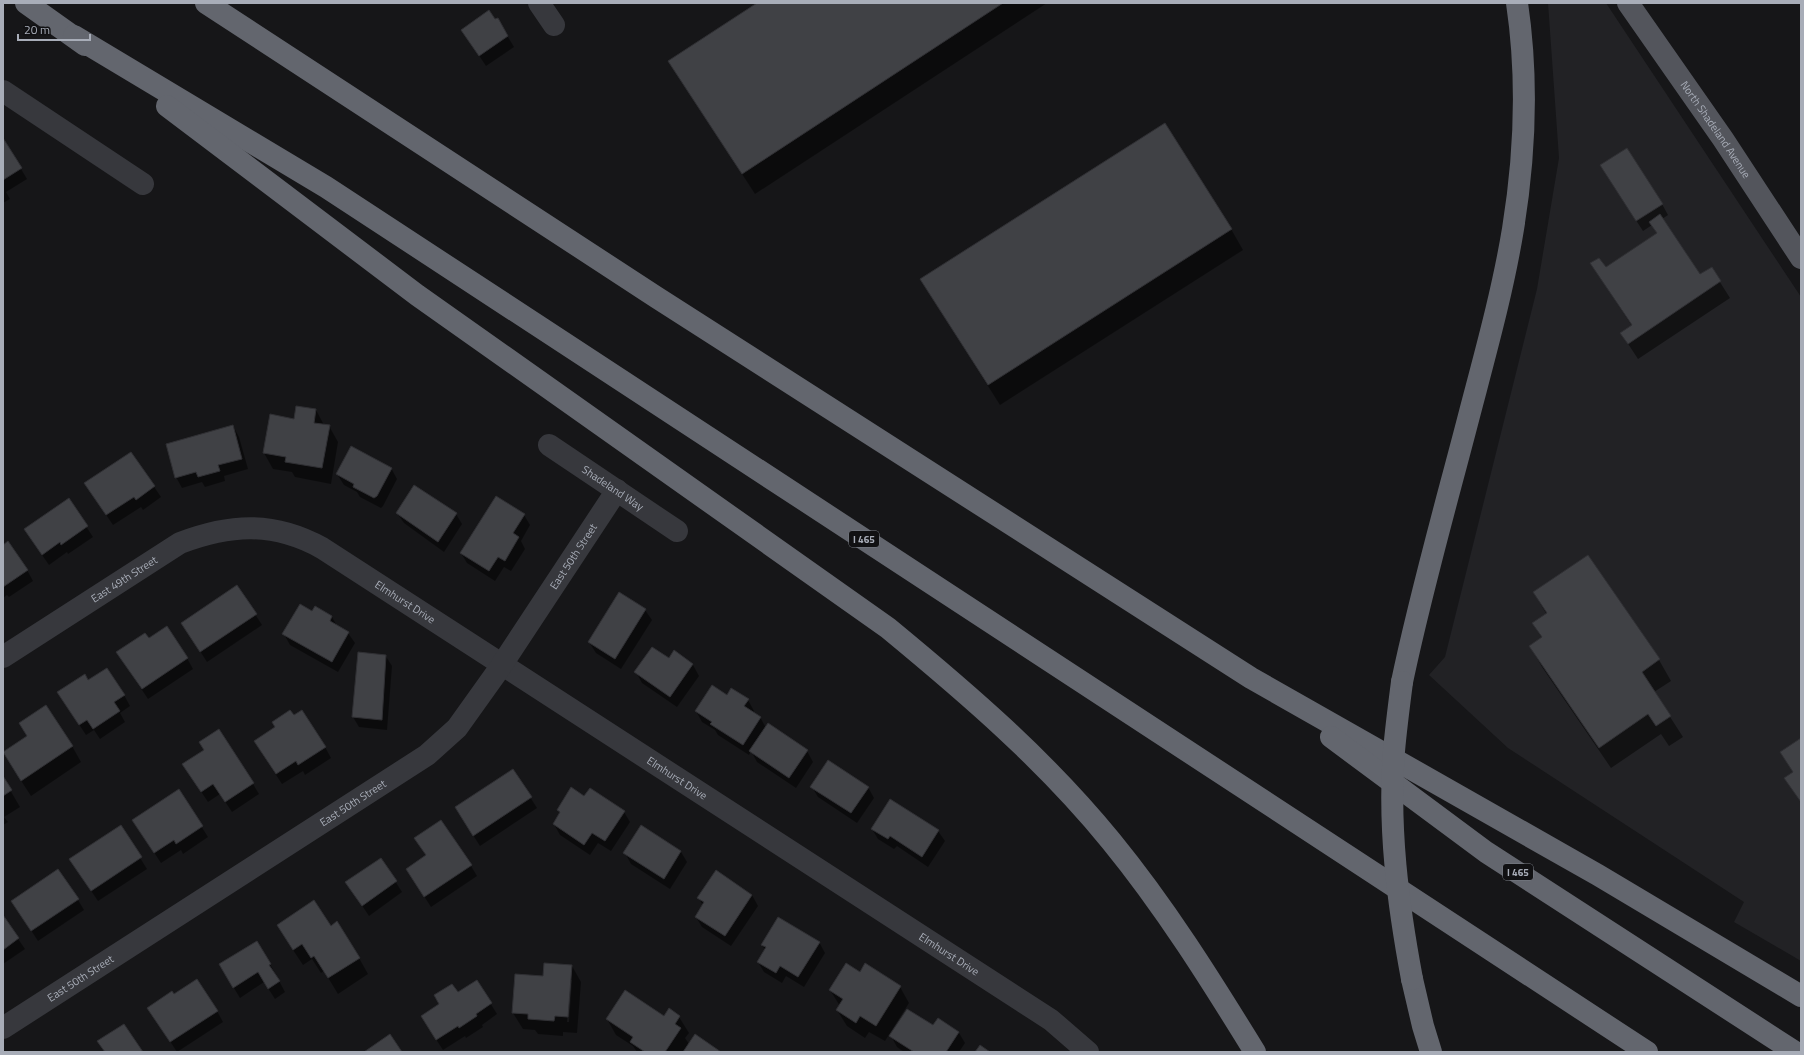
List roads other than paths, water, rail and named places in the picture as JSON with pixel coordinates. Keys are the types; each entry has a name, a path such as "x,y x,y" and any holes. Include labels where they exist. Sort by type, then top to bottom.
{"highway":[{"name":"I 465","path":"26,3 74,36 326,187 1647,1052"},
{"name":"I 465","path":"206,3 656,297 1251,678 1486,852 1794,1052"},
{"path":"1431,1052 1412,979 1398,888 1393,822 1394,752 1402,682 1414,624 1492,330 1513,229 1519,180 1523,110 1522,56 1517,3"},
{"path":"74,36 417,295 888,628 956,684 1020,742 1110,840 1188,944 1255,1052"},
{"path":"1251,678 1598,875 1801,996"}],"main road":[{"name":"North Shadeland Avenue","path":"1628,3 1723,139 1801,258"}],"street":[{"path":"539,3 554,25"},
{"path":"3,91 143,184"},
{"name":"Shadeland Way","path":"549,445 677,530"},
{"name":"East 50th Street","path":"3,1028 427,755 457,728 502,665 617,490"},
{"name":"East 49th Street","path":"3,657 180,543 206,533 241,527 254,528"},
{"name":"Elmhurst Drive","path":"254,528 283,531 314,543 1051,1020 1088,1052"}]}
